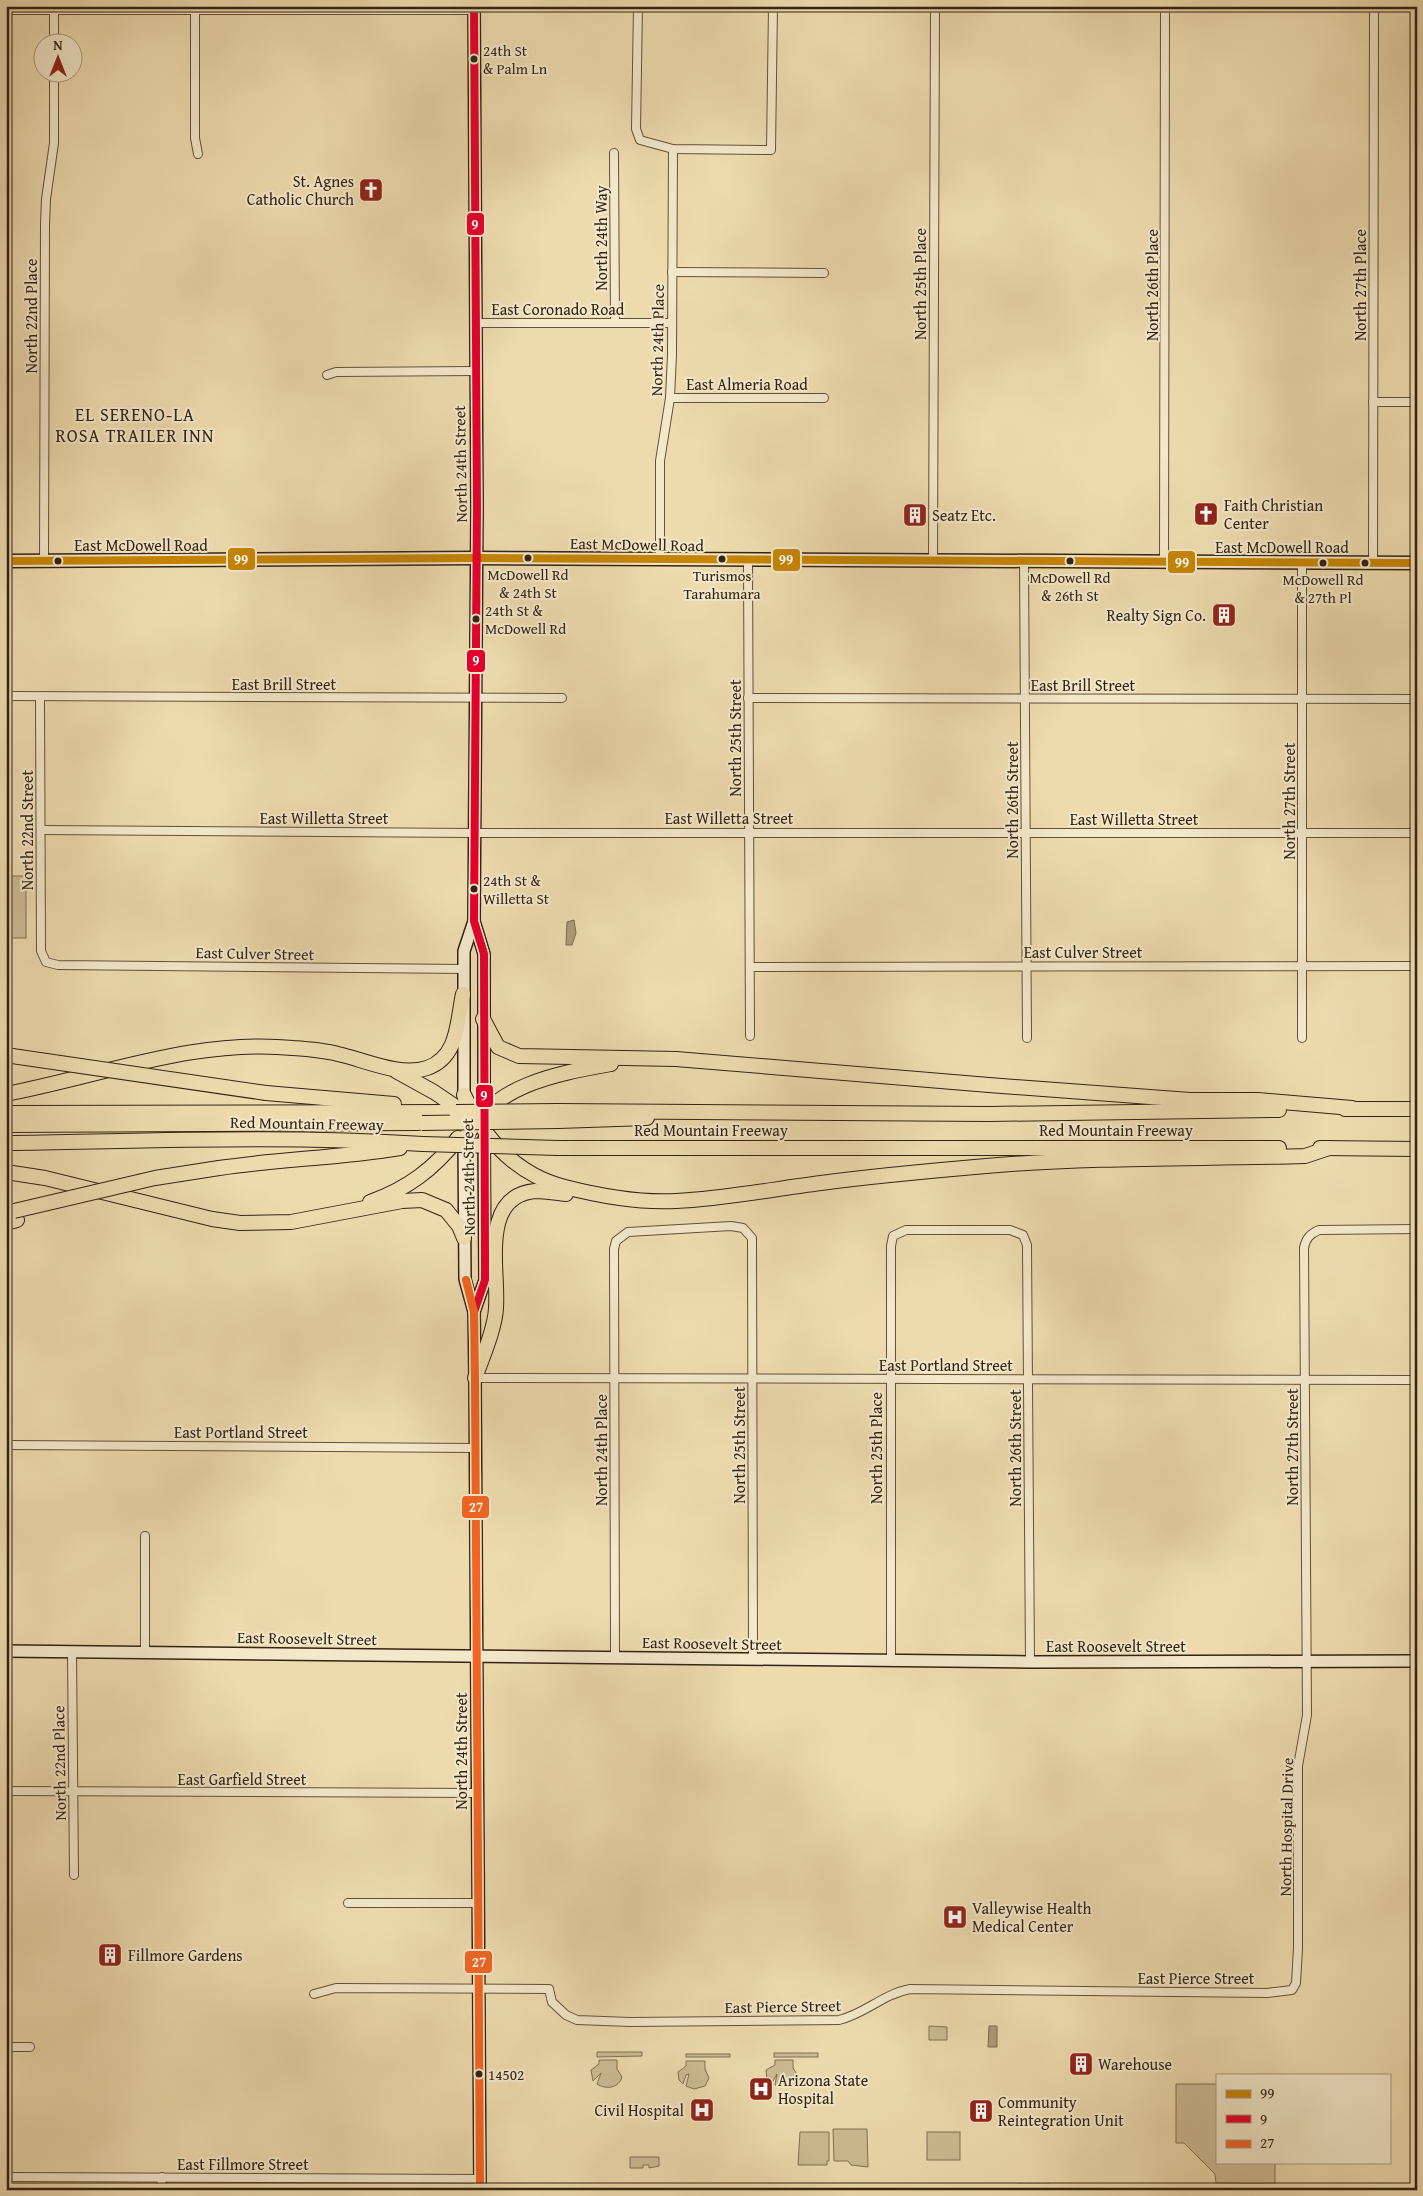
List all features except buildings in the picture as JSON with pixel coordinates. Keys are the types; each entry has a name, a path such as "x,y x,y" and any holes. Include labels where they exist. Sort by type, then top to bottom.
{"highway":[{"path":"6,1094 191,1051 237,1047 318,1050 389,1067 417,1070 426,1068 440,1060 456,1038 457,1020 463,994"},
{"path":"484,1019 498,1047 519,1056 703,1061 1180,1099 1258,1100 1352,1108"},
{"path":"11,1056 266,1093 359,1103 421,1114"},
{"path":"336,1214 385,1196 412,1182 445,1154 472,1123 497,1102 530,1083 567,1072 636,1059"},
{"path":"389,1067 434,1092 472,1123 498,1149 530,1174 565,1187 625,1199"},
{"path":"464,1095 472,1123"},
{"path":"472,1123 484,1097"},
{"name":"Red Mountain Freeway","path":"6,1113 421,1114 472,1123 558,1116 692,1113 990,1114 1352,1108 1417,1109"},
{"path":"6,1125 421,1114 558,1116"},
{"path":"6,1133 164,1139"},
{"name":"Red Mountain Freeway","path":"6,1143 164,1139 320,1139 558,1148 1417,1149"},
{"path":"11,1217 157,1185 219,1168 264,1161 365,1154 423,1144"},
{"path":"475,1378 496,1310 497,1224 506,1207 517,1197 535,1191 625,1199 674,1201 901,1174 1044,1161 1305,1156 1329,1148"},
{"path":"6,1172 44,1178 240,1223 291,1222 422,1200 446,1210 454,1219 464,1238"}],"main road":[{"name":"North 24th Street","path":"474,8 476,558 474,921 484,954 484,1097"},
{"name":"East McDowell Road","path":"6,561 476,558 1024,563 1417,563"},
{"name":"North 24th Street","path":"464,1095 464,951 474,921"},
{"name":"North 24th Street","path":"472,1123 464,1238 465,1279 474,1312 478,1657 480,2185"},
{"name":"North 24th Street","path":"472,1123 485,1280 474,1312"},
{"name":"East Roosevelt Street","path":"6,1651 1030,1662 1307,1663 1417,1661"}],"street":[{"path":"638,6 636,129 640,140 673,149 772,150 773,6"},
{"name":"North 25th Place","path":"933,562 935,6"},
{"name":"North 26th Place","path":"1164,563 1165,6"},
{"name":"North 27th Place","path":"1373,564 1374,6"},
{"path":"6,10 54,8 474,8"},
{"path":"54,8 54,32"},
{"path":"195,9 195,138 198,154"},
{"name":"North 22nd Place","path":"44,561 45,225 46,198 54,151 54,82"},
{"name":"North 24th Place","path":"660,561 660,461 670,398 673,149"},
{"name":"North 24th Way","path":"614,153 615,323"},
{"path":"672,272 824,273"},
{"name":"East Coronado Road","path":"475,323 672,323"},
{"path":"326,375 336,372 475,371"},
{"name":"East Almeria Road","path":"670,398 824,398"},
{"path":"1373,402 1417,402"},
{"name":"North 25th Street","path":"748,561 750,1036"},
{"name":"North 26th Street","path":"1024,563 1026,1038"},
{"name":"North 27th Street","path":"1302,563 1302,1038"},
{"name":"East Brill Street","path":"6,696 562,698"},
{"name":"North 22nd Street","path":"40,697 41,950 46,962"},
{"name":"East Brill Street","path":"748,698 1417,699"},
{"name":"East Willetta Street","path":"41,830 474,833 1417,832"},
{"name":"East Culver Street","path":"46,962 58,965 464,969"},
{"name":"East Culver Street","path":"750,967 1417,966"},
{"name":"North 24th Place","path":"615,1658 614,1250 616,1241 628,1232 731,1226 744,1228 749,1231"},
{"name":"North 27th Street","path":"1307,1663 1305,1240 1310,1234 1328,1229 1417,1229"},
{"name":"North 25th Place","path":"891,1661 890,1379 891,1246 893,1236 906,1230 1010,1230 1023,1235"},
{"name":"North 25th Street","path":"749,1231 752,1238 754,1660"},
{"name":"North 26th Street","path":"1023,1235 1027,1245 1030,1662"},
{"name":"East Portland Street","path":"475,1378 1417,1380"},
{"name":"East Portland Street","path":"6,1445 476,1448"},
{"path":"145,1536 145,1651"},
{"name":"North 22nd Place","path":"72,1651 74,1875"},
{"name":"North Hospital Drive","path":"1292,1990 1296,1983 1298,1948 1298,1766 1307,1715 1307,1663"},
{"name":"East Garfield Street","path":"6,1790 478,1793"},
{"path":"348,1904 478,1903"},
{"name":"East Pierce Street","path":"314,1994 336,1988 549,1989 552,2002 566,2015 578,2020 630,2022 839,2020 850,2018 886,1996 910,1989 1267,1993 1292,1990"},
{"path":"6,2046 30,2046"},
{"name":"East Fillmore Street","path":"6,2176 162,2177 480,2185"},
{"path":"161,2190 162,2177"}],"shaded area":[{"path":"6,876 26,876 26,938 6,938"},
{"path":"574,920 576,933 572,945 566,945 567,922"},
{"path":"929,2026 947,2027 947,2040 929,2040"},
{"path":"989,2026 997,2026 997,2047 988,2047"},
{"path":"597,2052 642,2052 642,2056 597,2057"},
{"path":"774,2053 818,2053 818,2057 774,2057"},
{"path":"686,2054 730,2054 730,2057 686,2057"},
{"path":"599,2060 617,2060 617,2069 622,2077 618,2084 612,2087 604,2087 597,2084 601,2073 593,2081 591,2070 599,2064"},
{"path":"775,2060 793,2060 793,2068 798,2076 796,2084 784,2087 775,2085 777,2074 772,2083 767,2079 766,2070 775,2065"},
{"path":"686,2061 705,2061 705,2069 709,2078 705,2086 694,2089 686,2086 689,2074 686,2075 683,2084 679,2080 678,2072 686,2066"},
{"path":"1176,2084 1216,2084 1216,2164 1275,2164 1275,2184 1216,2183 1215,2174 1184,2143 1176,2143"},
{"path":"833,2129 867,2129 868,2167 851,2165 848,2161 834,2161"},
{"path":"800,2132 829,2132 829,2161 827,2161 827,2165 798,2165"},
{"path":"927,2132 960,2132 960,2160 927,2160"},
{"path":"630,2157 659,2157 659,2166 649,2168 649,2165 643,2165 643,2168 630,2168"},
{"path":"1018,2184 1050,2184 1053,2188 1069,2190 1018,2190"}],"transit line":[{"name":"9","path":"474,6 477,506 474,921 484,954 485,1252 485,1280 474,1312"},
{"name":"99","path":"6,561 476,558 1417,563"},
{"name":"27","path":"466,1280 474,1312 480,2190"}],"place":[{"name":"24th St & Palm Ln","path":"474,59"},
{"name":"St. Agnes Catholic Church","path":"371,190"},
{"name":"Faith Christian Center","path":"1206,514"},
{"name":"Seatz Etc.","path":"915,515"},
{"name":"McDowell Rd & 24th St","path":"528,558"},
{"name":"Turismos Tarahumara","path":"722,559"},
{"name":"McDowell Rd & 26th St","path":"1070,561"},
{"name":"McDowell Rd & 27th Pl","path":"1323,563"},
{"name":"Realty Sign Co.","path":"1224,615"},
{"name":"24th St & McDowell Rd","path":"476,619"},
{"name":"24th St & Willetta St","path":"474,889"},
{"name":"Valleywise Health Medical Center","path":"955,1917"},
{"name":"Fillmore Gardens","path":"110,1955"},
{"name":"Warehouse","path":"1081,2064"},
{"name":"14502","path":"479,2074"},
{"name":"Arizona State Hospital","path":"761,2089"},
{"name":"Civil Hospital","path":"702,2110"},
{"name":"Community Reintegration Unit","path":"981,2111"}],"district":[{"name":"EL SERENO-LA ROSA TRAILER INN","path":"135,424"}]}
